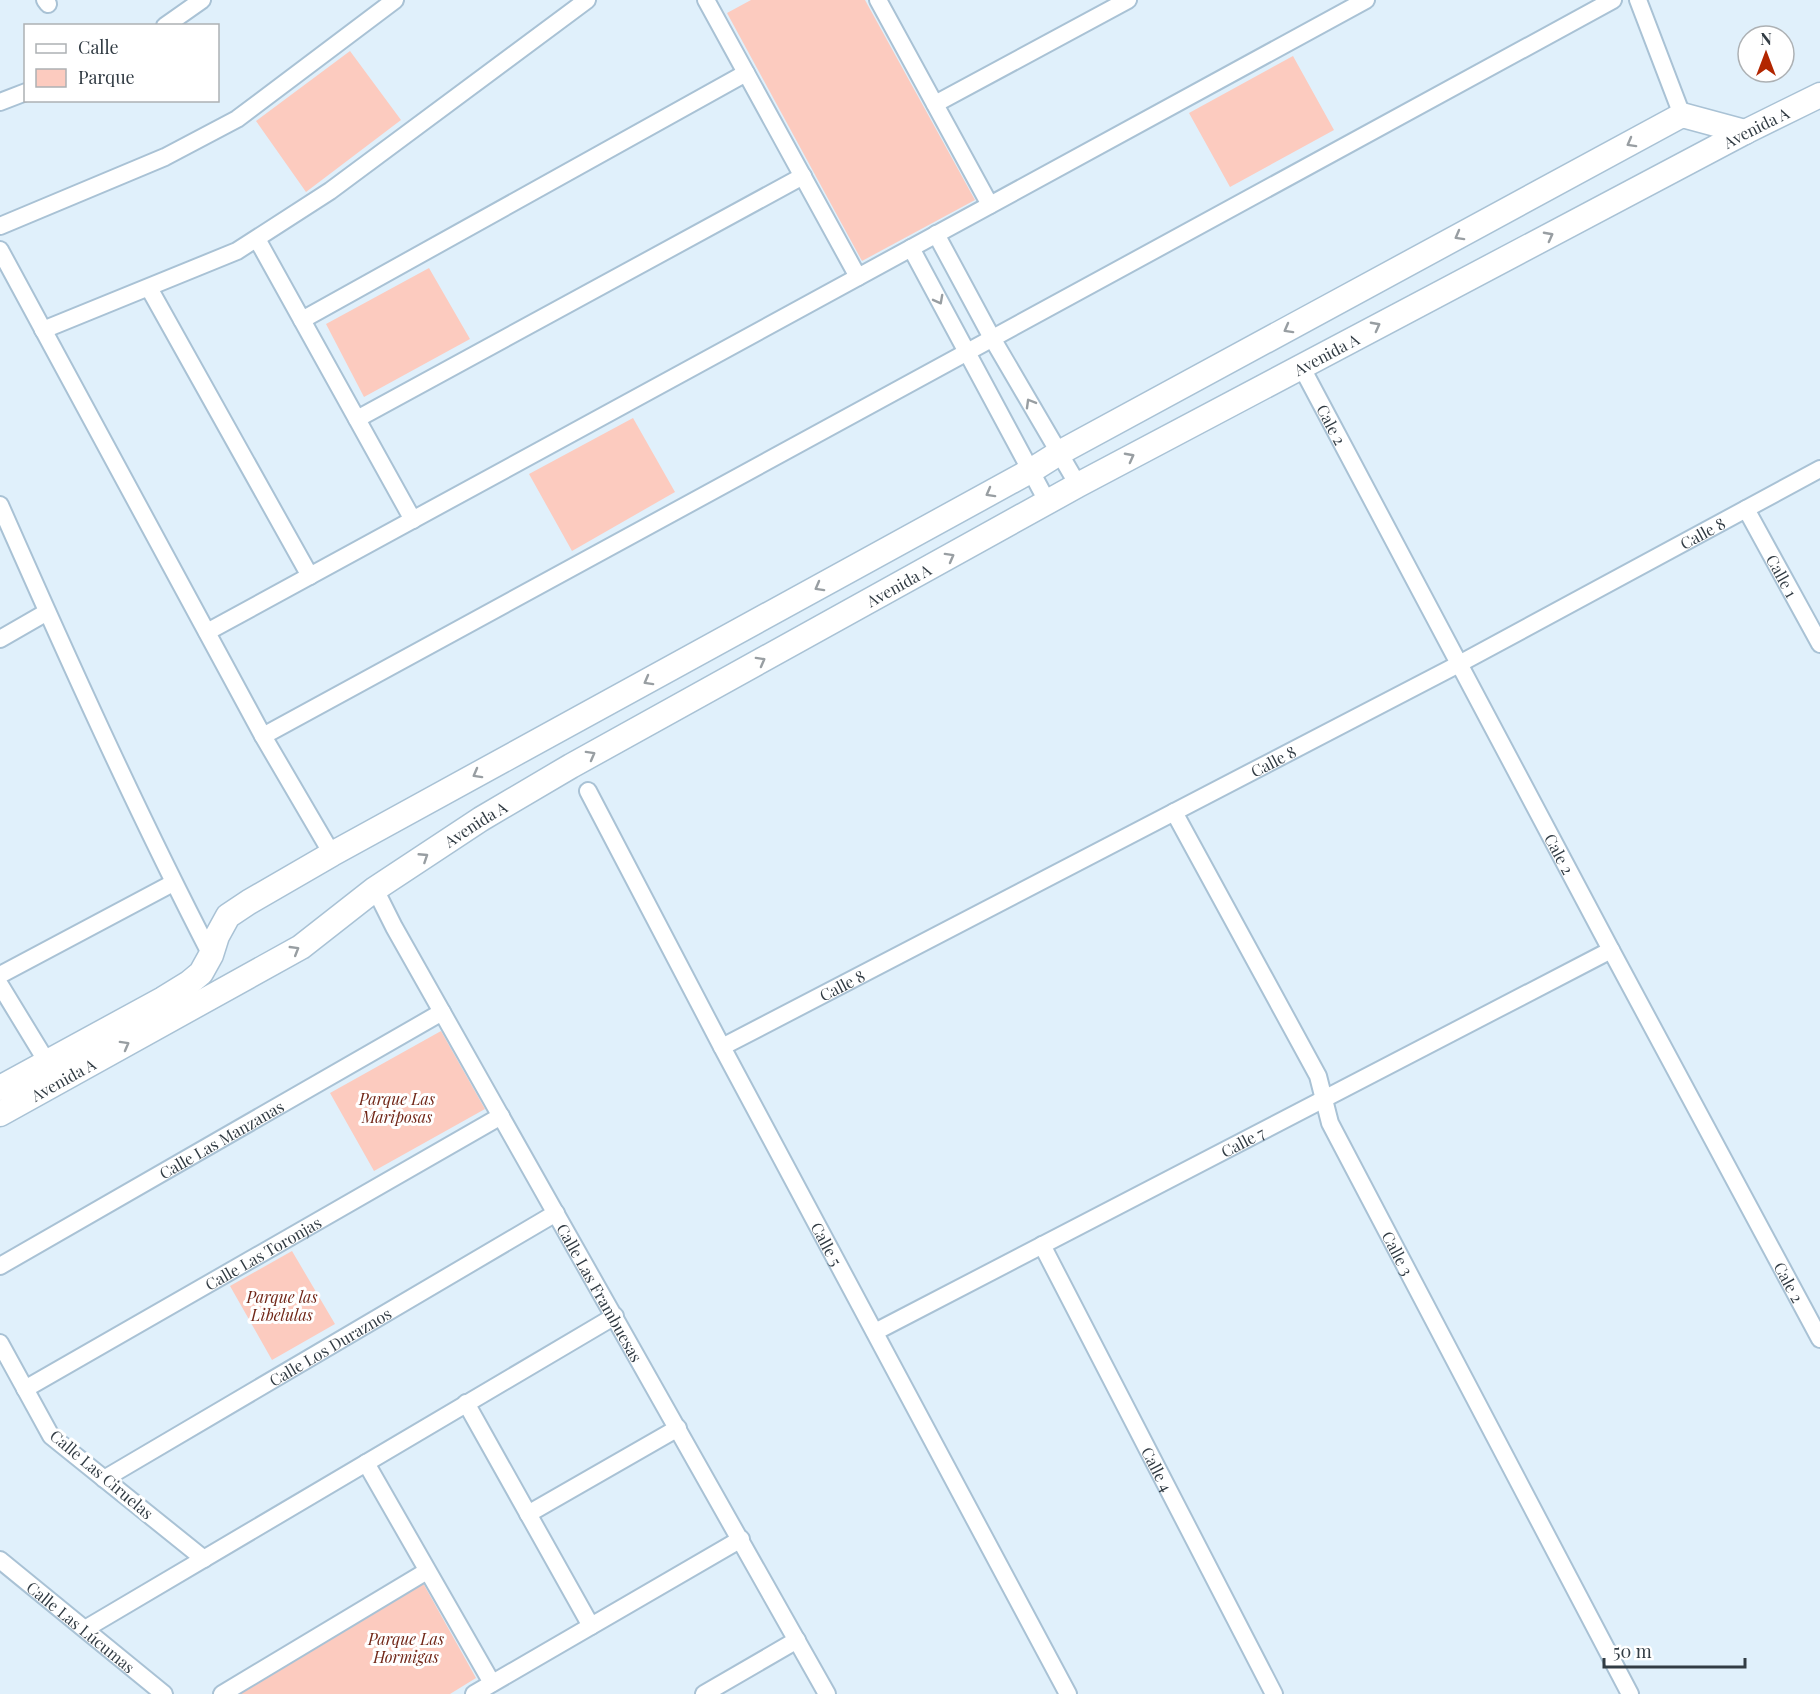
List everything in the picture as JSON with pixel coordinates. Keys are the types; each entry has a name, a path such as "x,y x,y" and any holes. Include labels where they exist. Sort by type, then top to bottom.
{"street":[{"path":"168,24 202,0"},
{"path":"0,226 165,157 237,119 395,0"},
{"path":"43,330 237,251 257,239 330,191 587,0"},
{"path":"706,0 858,277"},
{"path":"935,104 1128,0"},
{"path":"207,632 1366,0"},
{"path":"263,736 1612,0"},
{"path":"1638,0 1682,115 1745,132"},
{"path":"881,1 990,205"},
{"path":"302,320 746,73"},
{"path":"0,102 24,93"},
{"name":"Avenida A","path":"0,1114 301,947 375,889 481,819 572,766 1078,485 1745,132 1820,96"},
{"name":"Avenida A","path":"0,1088 163,999 189,982 201,973 228,916 249,902 332,854 1032,471 1059,453 1682,115"},
{"path":"357,419 803,177"},
{"path":"936,234 992,338 1078,485"},
{"path":"257,239 413,520"},
{"path":"911,248 1048,503"},
{"path":"0,250 263,736 332,854"},
{"path":"149,288 310,576"},
{"name":"Cale 2","path":"1301,366 1820,1339"},
{"name":"Calle 8","path":"722,1047 1459,664 1820,469"},
{"path":"0,505 173,883 211,956"},
{"name":"Calle 1","path":"1746,509 1820,644"},
{"path":"0,639 47,612"},
{"name":"Calle 5","path":"588,791 722,1047 1068,1694"},
{"name":"Calle 3","path":"1174,812 1318,1076 1330,1124 1630,1694"},
{"path":"0,975 173,883"},
{"name":"Calle Las Frambuesas","path":"375,889 394,927 827,1694"},
{"name":"Calle 7","path":"874,1332 1611,950"},
{"path":"0,985 47,1062"},
{"name":"Calle Las Manzanas","path":"0,1266 442,1012"},
{"name":"Calle Las Toronjas","path":"26,1389 501,1116"},
{"name":"Calle Los Duraznos","path":"104,1479 556,1213"},
{"name":"Calle 4","path":"1042,1245 1274,1694"},
{"path":"85,1629 615,1316"},
{"name":"Calle Las Ciruelas","path":"0,1343 51,1436 204,1559"},
{"path":"466,1403 591,1626"},
{"path":"528,1514 678,1428"},
{"path":"366,1463 492,1683"},
{"path":"474,1694 741,1539"},
{"name":"Calle Las Lúcumas","path":"0,1560 164,1694"},
{"path":"222,1694 427,1570"},
{"path":"705,1694 797,1640"}],"green space":[{"path":"751,0 865,0 975,200 862,261 727,13"},
{"path":"350,51 401,120 306,192 256,121"},
{"path":"1293,56 1334,130 1230,187 1189,113"},
{"path":"429,268 470,339 364,397 326,324"},
{"path":"633,418 675,492 572,551 529,474"},
{"name":"Parque Las Mariposas","path":"441,1031 485,1109 374,1171 330,1093"},
{"name":"Parque las Libelulas","path":"292,1251 335,1324 272,1360 230,1286"},
{"name":"Parque Las Hormigas","path":"423,1583 476,1678 450,1694 237,1694"}]}
